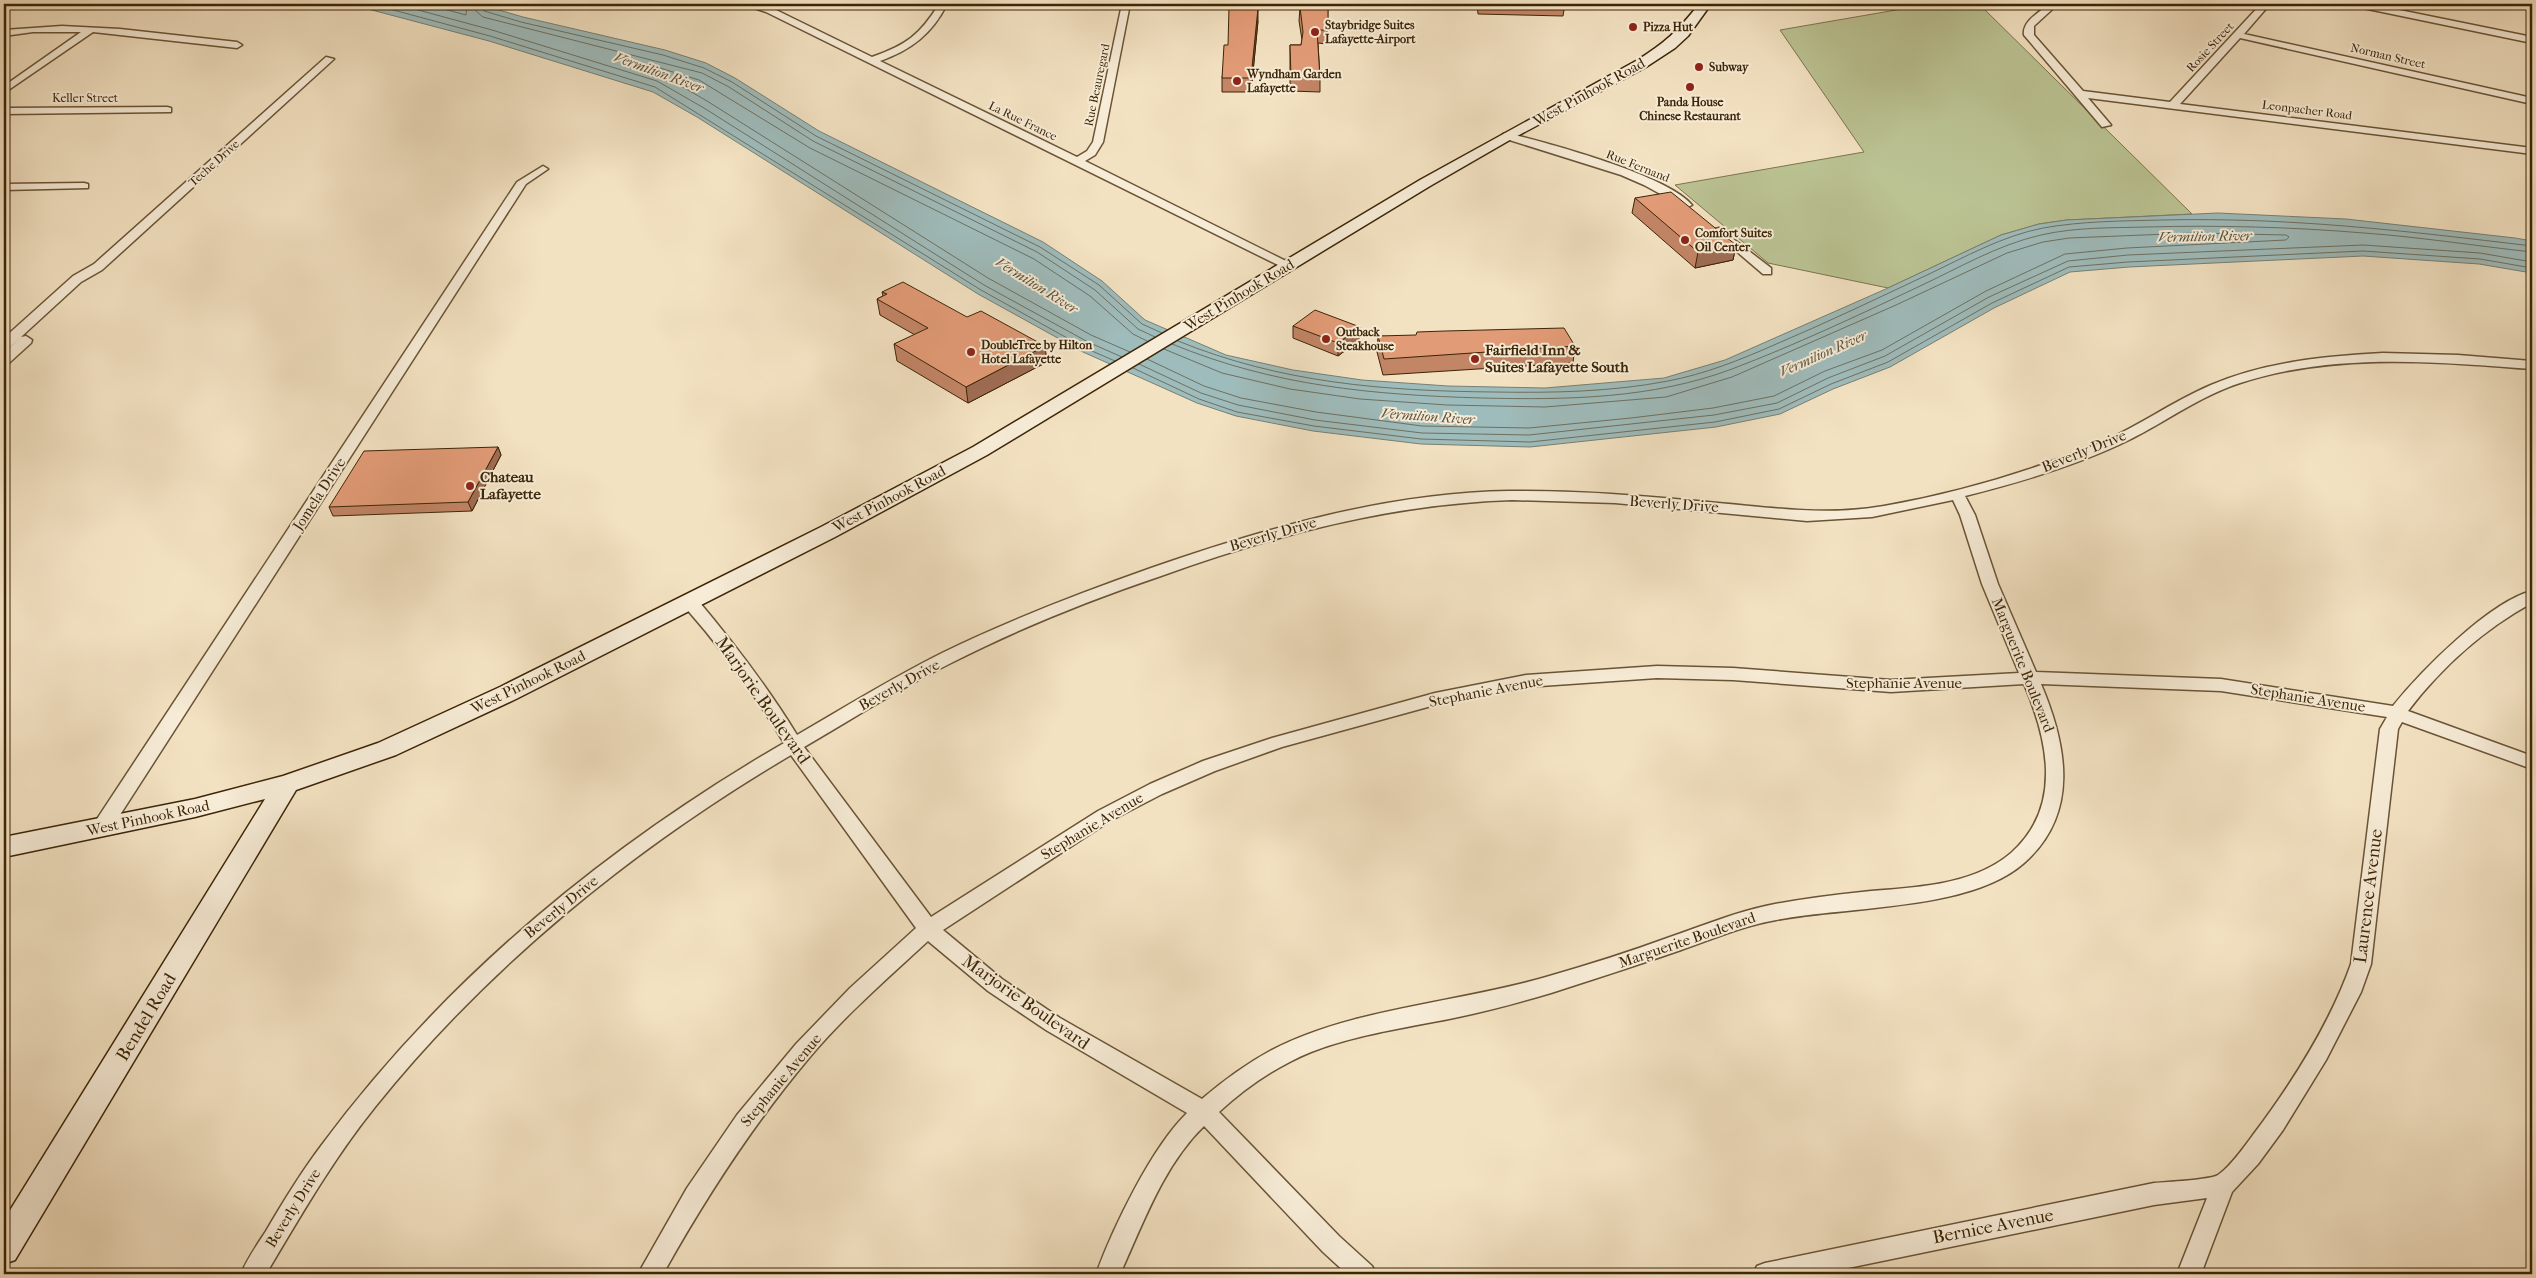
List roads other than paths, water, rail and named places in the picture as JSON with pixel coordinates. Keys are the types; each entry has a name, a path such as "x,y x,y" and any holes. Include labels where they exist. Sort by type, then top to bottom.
{"main road":[{"name":"West Pinhook Road","path":"4,847 237,799 353,762 434,728 690,602 980,451 1288,265 1507,136 1615,80 1664,50 1687,29 1705,4"},
{"name":"Bendel Road","path":"4,1248 287,784"}],"street":[{"name":"La Rue France","path":"746,4 765,5 1077,162 1288,265"},
{"path":"872,60 916,41 927,30 943,4"},
{"name":"Rue Beauregard","path":"1077,162 1091,153 1098,142 1126,4"},
{"path":"2054,4 2030,25 2028,32 2106,125"},
{"name":"Rosie Street","path":"2172,106 2266,4"},
{"path":"2358,4 2379,5 2532,38"},
{"path":"4,33 29,30 90,30 238,45"},
{"path":"4,90 90,30"},
{"name":"Norman Street","path":"2238,35 2532,101"},
{"name":"Teche Drive","path":"4,345 77,279 98,267 329,59"},
{"name":"Leonpacher Road","path":"2079,94 2532,151"},
{"name":"Keller Street","path":"4,111 167,110"},
{"name":"Rue Fernand","path":"1507,136 1642,180 1672,195 1767,271"},
{"name":"Jomela Drive","path":"102,827 522,182 543,169"},
{"path":"4,187 84,186"},
{"name":"Teche Drive","path":"4,360 94,279 98,267"},
{"name":"Beverly Drive","path":"253,1274 267,1248 319,1166 362,1107 435,1022 509,949 631,852 698,804 793,744 958,652 1060,606 1224,548 1322,520 1370,509 1450,498 1509,495 1712,506 1780,515 1824,517 1883,510 1957,495 2034,471 2109,444 2217,387 2292,366 2341,359 2400,358 2443,358 2532,365"},
{"name":"Marguerite Boulevard","path":"1108,1274 1166,1158 1182,1134 1204,1112 1278,1058 1315,1041 1494,1000 1578,977 1748,918 1792,908 1929,893 1983,879 2026,850 2043,826 2050,810 2057,776 2056,755 2051,729 1977,549 1968,510 1957,495"},
{"name":"Laurence Avenue","path":"2189,1274 2223,1185 2250,1157 2275,1123 2319,1054 2351,992 2361,964 2389,729 2396,713 2424,681 2460,648 2499,616 2532,596"},
{"name":"Marjorie Boulevard","path":"690,602 734,655 768,702 793,744 928,930 995,984 1052,1024 1204,1112 1232,1138 1331,1244 1364,1274"},
{"name":"Stephanie Avenue","path":"650,1274 695,1196 745,1122 785,1072 857,994 928,930 1104,816 1156,789 1209,766 1278,742 1435,699 1526,681 1639,673 1732,674 1890,686 2029,678 2127,680 2221,685 2329,700 2396,713 2532,763"},
{"name":"Bernice Avenue","path":"1765,1274 2154,1194 2223,1185"}],"water":[{"name":"Vermilion River","path":"349,4 478,4 523,17 665,50 706,63 735,78 819,131 1043,242 1102,281 1145,320 1226,355 1293,370 1362,380 1448,386 1545,388 1664,378 1725,360 1888,288 2001,235 2039,224 2067,220 2218,213 2346,219 2515,238 2532,241 2532,273 2479,264 2363,256 2129,267 2070,272 1994,308 1890,367 1833,389 1780,414 1716,427 1530,447 1421,444 1313,431 1236,416 1197,403 1083,352 978,294 697,117 653,92 489,41"}],"place":[{"name":"Pizza Hut","path":"1633,27"},
{"name":"Staybridge Suites Lafayette-Airport","path":"1315,32"},
{"name":"Subway","path":"1699,67"},
{"name":"Wyndham Garden Lafayette","path":"1237,81"},
{"name":"Panda House Chinese Restaurant","path":"1690,87"},
{"name":"Comfort Suites Oil Center","path":"1685,240"},
{"name":"Outback Steakhouse","path":"1326,339"},
{"name":"DoubleTree by Hilton Hotel Lafayette","path":"971,352"},
{"name":"Fairfield Inn & Suites Lafayette South","path":"1475,359"},
{"name":"Chateau Lafayette","path":"470,486"}]}
